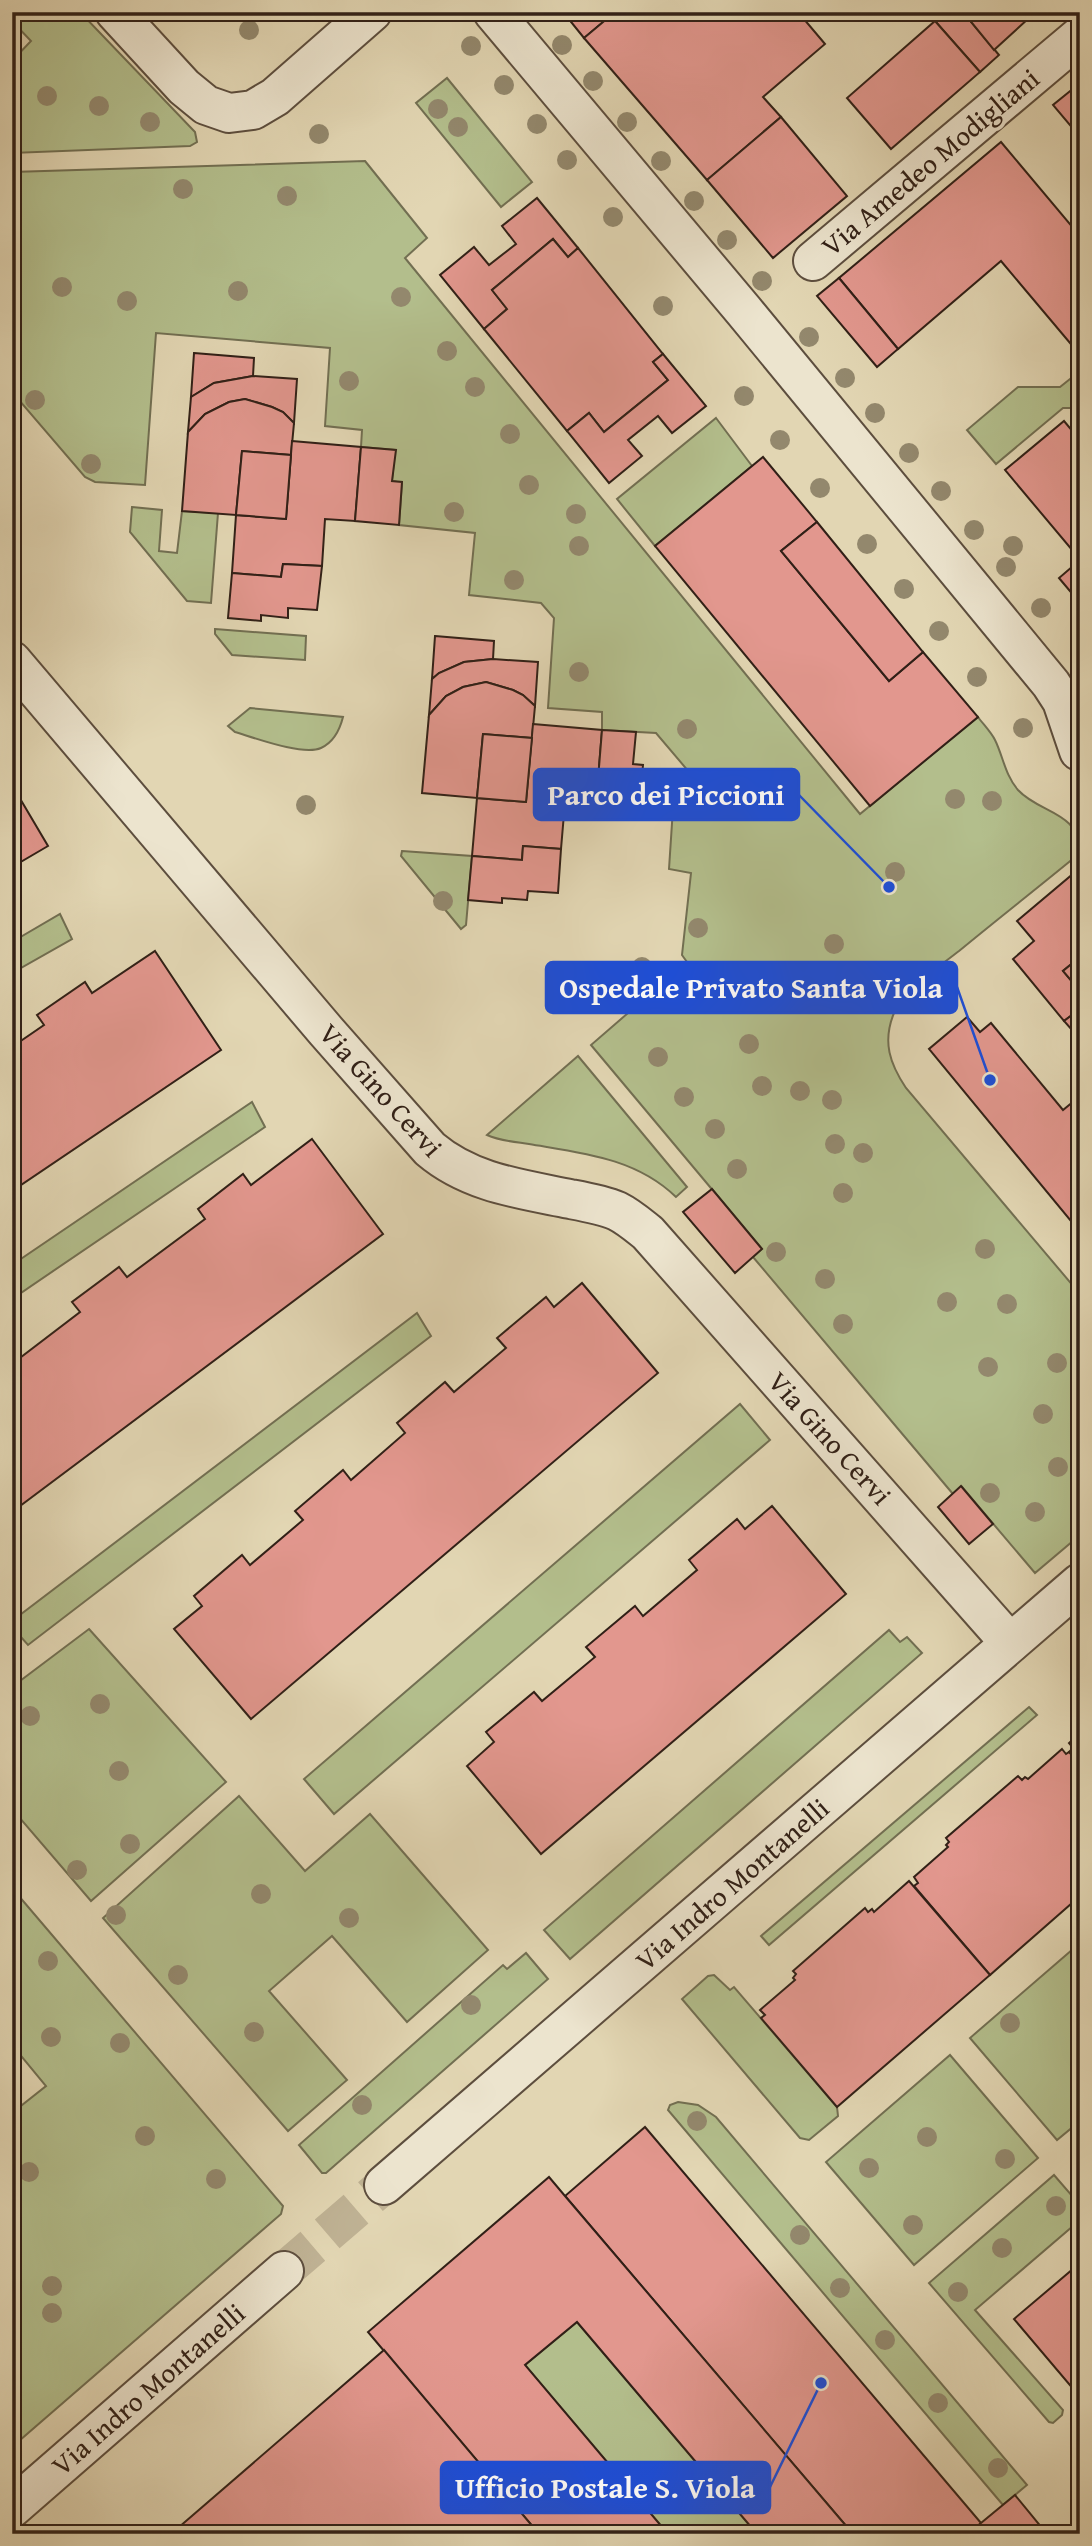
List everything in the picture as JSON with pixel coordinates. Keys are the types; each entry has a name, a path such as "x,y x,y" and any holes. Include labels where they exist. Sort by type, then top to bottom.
{"street":[{"path":"115,12 184,87 205,105 229,113 253,110 275,97 372,12"},
{"path":"493,12 1051,684 1062,701 1079,751"},
{"name":"Via Amedeo Modigliani","path":"813,261 1080,36"},
{"name":"Via Gino Cervi","path":"12,661 326,1031 430,1149 470,1175 507,1186 600,1205 632,1220 648,1233 1010,1643"},
{"name":"Via Indro Montanelli","path":"384,2185 1080,1583"},
{"name":"Via Indro Montanelli","path":"12,2508 284,2271"}],"green space":[{"path":"15,12 80,12 195,132 197,142 190,146 12,153 12,61 31,41 12,21"},
{"path":"447,78 532,182 501,207 416,103"},
{"path":"365,161 427,238 405,258 860,814 978,717 995,740 1007,772 1018,790 1066,821 1078,839 1080,853 913,988 894,1013 888,1043 892,1061 906,1088 1080,1294 1080,1535 1035,1573 962,1487 953,1494 753,1257 762,1249 591,1045 687,962 682,955 691,873 669,869 673,808 694,810 695,779 656,733 602,730 602,712 548,708 554,618 541,603 469,595 475,533 399,525 402,483 392,481 395,450 361,447 362,430 325,426 330,348 156,333 145,485 95,482 85,477 12,392 12,172"},
{"path":"1080,371 1080,419 1071,408 1063,408 996,464 967,430 1018,387 1060,387"},
{"path":"716,418 752,466 655,546 617,499"},
{"path":"132,507 162,510 159,551 177,553 182,511 218,513 211,603 187,601 130,532"},
{"path":"215,629 306,636 305,660 232,655 215,634"},
{"path":"250,708 343,717 330,742 321,748 303,750 235,732 228,726"},
{"path":"402,851 472,856 466,925 461,929 401,856"},
{"path":"60,914 72,939 12,973 12,942"},
{"path":"578,1056 687,1187 676,1197 660,1184 626,1165 487,1135"},
{"path":"252,1102 265,1127 12,1299 12,1265"},
{"path":"417,1313 431,1336 28,1645 12,1627 12,1621"},
{"path":"740,1404 770,1440 334,1814 304,1779"},
{"path":"89,1629 226,1782 91,1901 12,1809 12,1687"},
{"path":"889,1630 900,1642 907,1637 922,1653 570,1959 544,1930"},
{"path":"1029,1707 1037,1715 769,1945 761,1936"},
{"path":"239,1796 305,1871 370,1814 488,1950 407,2022 332,1936 269,1991 347,2080 288,2131 103,1918"},
{"path":"12,1888 283,2206 281,2214 12,2447 12,2205 15,2193 12,2183 12,2113 46,2086 12,2045"},
{"path":"1080,1943 1080,2121 1057,2140 970,2038"},
{"path":"526,1953 548,1979 326,2173 322,2173 299,2145 503,1965 507,1969"},
{"path":"714,1975 730,1990 734,1987 837,2107 838,2116 809,2140 800,2138 682,1999 708,1976"},
{"path":"950,2055 1038,2158 914,2265 826,2162"},
{"path":"678,2102 698,2105 716,2117 1027,2485 1003,2505 668,2110 670,2105"},
{"path":"1054,2175 1080,2205 1080,2220 975,2310 1063,2410 1062,2415 1053,2423 1049,2422 929,2283"},
{"path":"577,2322 757,2534 668,2534 525,2365"}],"building":[{"path":"563,12 615,12 584,38"},
{"path":"615,12 798,12 825,44 763,97 781,117 707,180 584,38"},
{"path":"946,12 963,12 999,55 980,72 935,21"},
{"path":"963,12 1026,12 1029,18 994,50"},
{"path":"935,21 980,72 891,149 847,98"},
{"path":"1080,83 1080,137 1053,105"},
{"path":"781,117 847,196 773,258 707,180"},
{"path":"1001,142 1080,236 1080,334 1070,343 1001,261 898,349 839,278"},
{"path":"537,198 578,248 568,257 553,239 492,290 507,309 484,329 440,275 474,247 489,265 516,244 502,226"},
{"path":"553,239 568,257 578,248 663,354 653,362 668,380 604,432 589,413 567,431 484,329 507,309 492,290"},
{"path":"839,278 898,349 877,367 817,296"},
{"path":"194,353 254,358 253,376 214,383 191,397"},
{"path":"663,354 706,406 672,433 658,416 628,440 642,456 609,483 567,431 589,413 604,432 668,380 653,362"},
{"path":"253,376 297,379 294,423 283,412 245,399 229,402 205,414 188,432 191,397 214,383"},
{"path":"245,399 283,412 294,423 291,455 242,451 236,515 182,511 188,432 205,414 229,402"},
{"path":"1064,421 1080,440 1078,557 1005,470"},
{"path":"292,441 361,447 355,521 325,519 322,566 283,564 281,577 232,573 236,515 286,519"},
{"path":"361,447 396,450 392,481 402,482 399,525 355,521"},
{"path":"242,451 291,455 286,519 236,515"},
{"path":"763,457 817,522 781,551 889,681 923,652 978,717 870,806 655,546"},
{"path":"817,522 923,652 889,681 781,551"},
{"path":"1080,560 1080,603 1059,578"},
{"path":"283,564 322,566 317,610 288,608 288,618 261,615 261,621 228,618 232,573 281,577"},
{"path":"435,636 494,641 493,659 464,662 432,679"},
{"path":"493,659 538,662 535,706 513,690 486,682 463,687 446,696 429,715 432,679 464,662"},
{"path":"486,682 513,690 535,706 532,738 483,734 477,798 422,793 429,715 446,696 463,687"},
{"path":"533,724 602,730 596,804 565,802 561,849 523,846 522,860 472,856 477,798 526,802"},
{"path":"602,730 636,732 633,764 643,765 639,808 596,804"},
{"path":"483,734 532,738 526,802 477,798"},
{"path":"12,785 48,846 12,867"},
{"path":"523,846 561,849 558,893 528,891 527,900 502,898 502,903 468,900 472,856 522,860"},
{"path":"1080,868 1080,957 1063,971 1080,991 1080,1009 1064,1021 1013,959 1034,941 1017,921"},
{"path":"155,951 221,1050 12,1191 12,1047 44,1025 37,1015 85,982 92,993"},
{"path":"1080,957 1080,991 1063,971"},
{"path":"1080,1009 1080,1039 1064,1021"},
{"path":"967,1017 980,1032 991,1023 1063,1110 1080,1096 1080,1232 929,1049"},
{"path":"312,1139 383,1234 12,1512 12,1364 80,1312 72,1302 119,1267 127,1277 205,1219 198,1209 243,1174 251,1185"},
{"path":"712,1189 762,1249 735,1273 683,1212"},
{"path":"582,1283 658,1373 251,1719 174,1629 202,1606 194,1596 242,1555 250,1565 303,1520 295,1511 343,1470 351,1480 405,1433 397,1423 445,1382 454,1392 506,1348 497,1338 546,1297 554,1307"},
{"path":"961,1486 993,1524 969,1544 938,1507"},
{"path":"772,1506 846,1594 541,1854 467,1766 494,1742 486,1732 534,1692 542,1701 595,1657 586,1647 635,1606 643,1616 697,1570 689,1560 737,1519 745,1529"},
{"path":"1080,1733 1080,1764 1069,1752 1073,1748 1069,1743"},
{"path":"1062,1749 1066,1754 1069,1752 1080,1764 1080,1896 990,1975 914,1886 918,1883 914,1877 948,1847 946,1838 1018,1776 1022,1780 1025,1777 1028,1779"},
{"path":"909,1881 990,1975 837,2107 761,2018 765,2015 760,2010 795,1980 793,1978 796,1974 793,1971 865,1908 868,1912 872,1909 874,1912"},
{"path":"645,2127 981,2523 969,2534 853,2534 565,2196"},
{"path":"549,2177 853,2534 757,2534 577,2322 525,2365 668,2534 539,2534 368,2332"},
{"path":"1080,2263 1080,2397 1014,2319"},
{"path":"384,2350 539,2534 171,2534"},
{"path":"1015,2495 1047,2534 969,2534 981,2523"}],"tunnel":[{"path":"284,2271 384,2185"}],"place":[{"name":"Parco dei Piccioni","path":"889,887"},
{"name":"Ospedale Privato Santa Viola","path":"990,1080"},
{"name":"Ufficio Postale S. Viola","path":"821,2383"}]}
